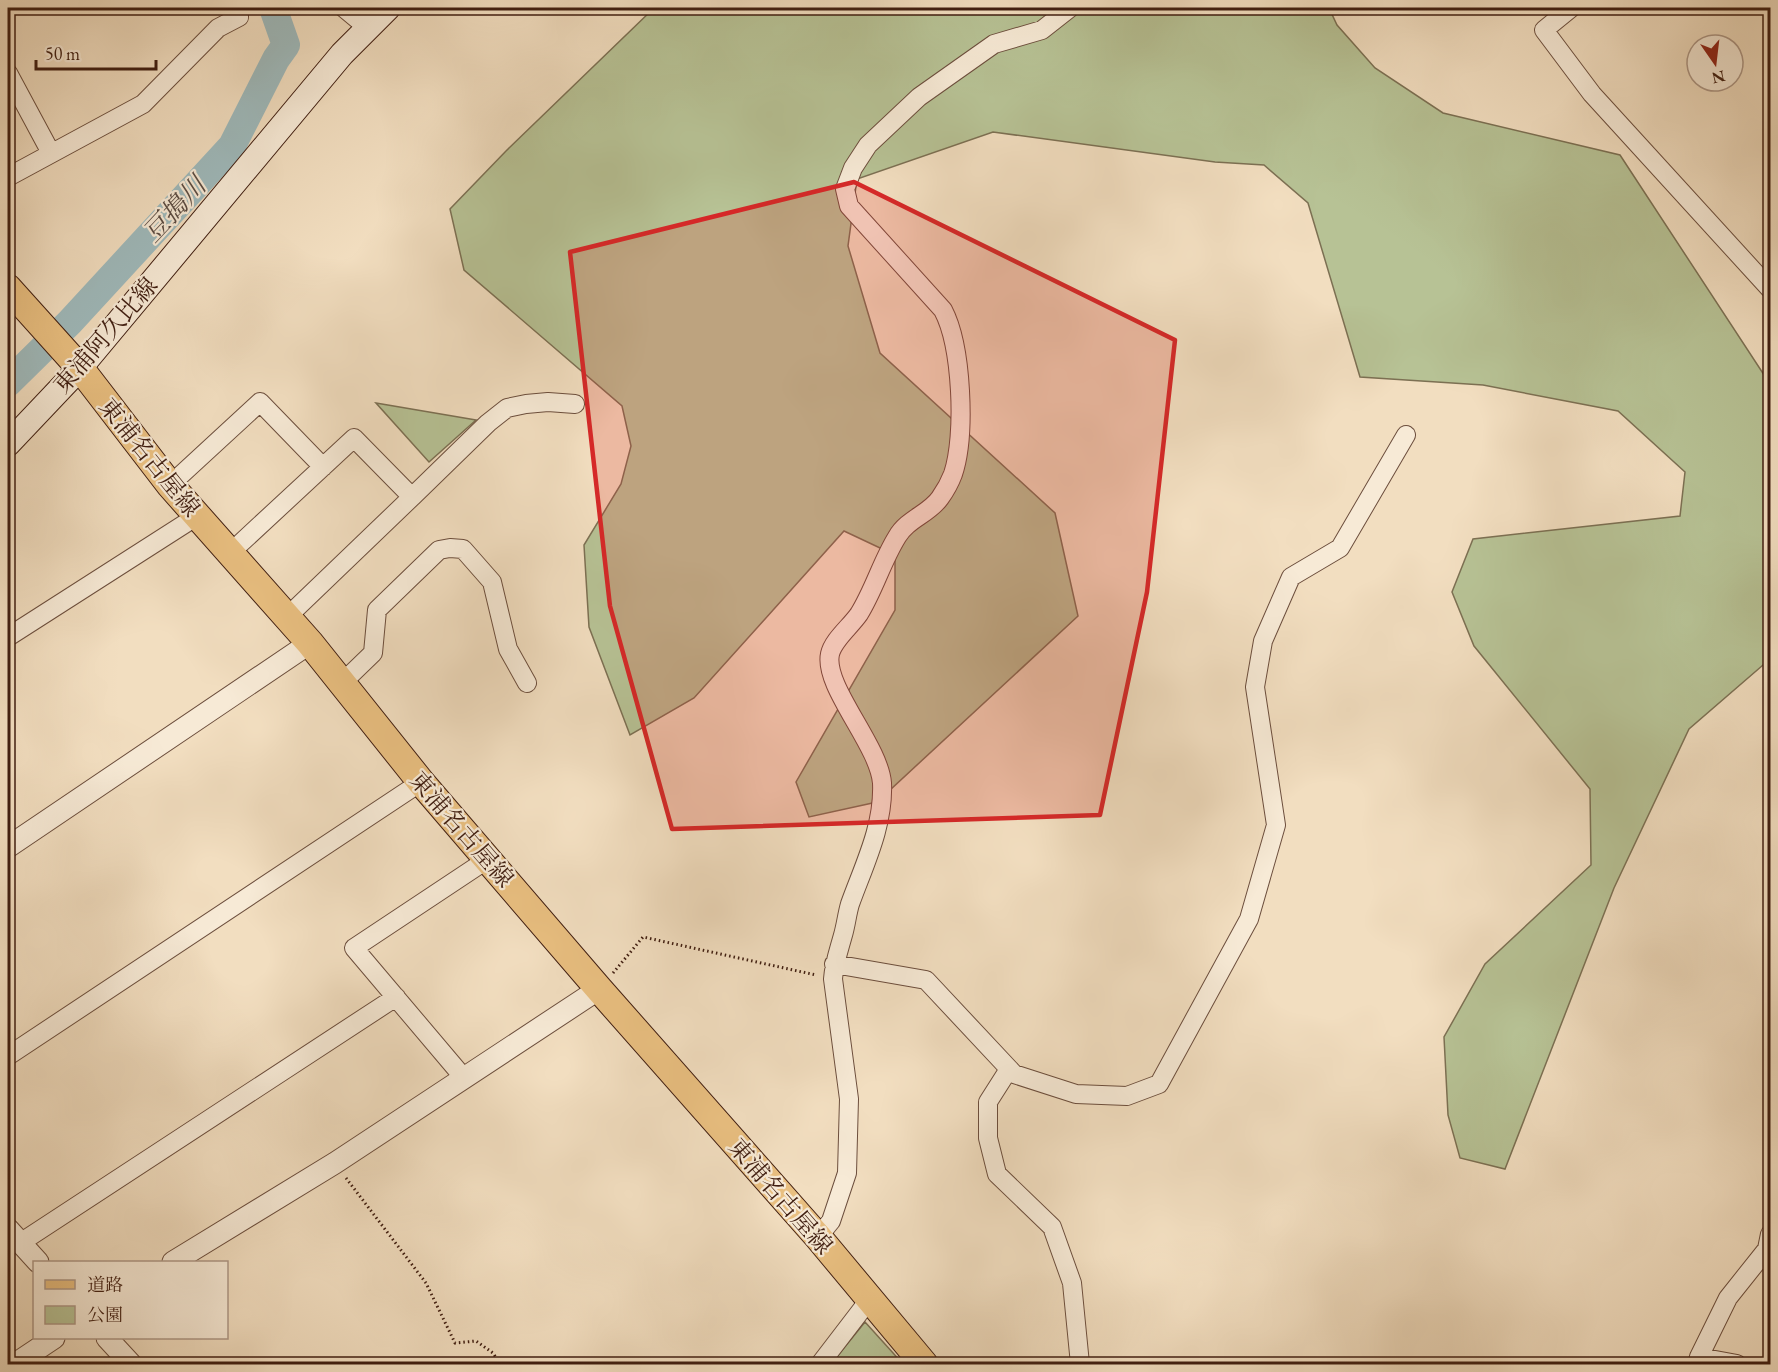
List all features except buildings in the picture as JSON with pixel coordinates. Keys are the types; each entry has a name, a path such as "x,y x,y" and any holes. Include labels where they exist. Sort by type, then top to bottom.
{"main road":[{"name":"東浦阿久比線","path":"8,444 80,368 335,63 388,8"},
{"name":"東浦名古屋線","path":"8,288 80,368 170,485 310,642 421,782 599,989 818,1237 924,1365"}],"street":[{"path":"8,177 143,104 218,28 239,17 237,8"},
{"path":"344,8 368,28"},
{"path":"818,1237 831,1221 847,1173 849,1099 833,972 849,906 874,839 882,785 880,769 835,684 829,664 830,652 859,614 897,536 907,524 939,500 952,475 957,455 961,399 950,322 943,310 849,206 845,189 853,168 868,145 920,97 994,44 1042,30 1070,8"},
{"path":"1571,8 1544,30 1592,94 1770,289"},
{"path":"8,73 51,153"},
{"path":"170,485 260,402 323,467"},
{"path":"287,617 488,423 507,408 548,402 575,404"},
{"path":"833,972 926,980 1014,1074 1076,1094 1126,1096 1158,1084 1249,919 1276,825 1255,687 1263,641 1291,577 1340,548 1406,435"},
{"path":"230,553 354,438 412,497"},
{"path":"8,637 197,516"},
{"path":"342,683 373,653 377,610 439,550 450,548 463,549 492,582 508,649 527,683"},
{"path":"8,847 310,642"},
{"path":"8,1056 421,782"},
{"path":"464,1078 354,948 488,859"},
{"path":"176,1261 335,1163 599,989"},
{"path":"36,1261 14,1236 396,997"},
{"path":"1009,1069 988,1102 988,1137 997,1174 1052,1227 1072,1283 1080,1365"},
{"path":"1737,1365 1698,1361 1728,1299 1767,1249 1770,1234"},
{"path":"820,1365 869,1300"},
{"path":"15,1365 53,1339"},
{"path":"108,1339 131,1365"}],"path":[{"path":"599,989 643,937 833,972"},
{"path":"335,1163 426,1283 455,1343 476,1341 493,1353 500,1365"}],"highlighted area":[{"path":"854,182 1175,340 1147,592 1100,815 672,829 610,606 570,252"}],"green space":[{"path":"654,8 1329,8 1337,25 1375,68 1443,113 1620,155 1770,384 1770,659 1689,729 1614,888 1505,1169 1460,1158 1448,1115 1444,1037 1485,964 1591,865 1590,789 1474,646 1452,592 1473,539 1680,516 1685,472 1618,411 1483,385 1360,377 1308,203 1264,165 1215,162 993,132 857,179 848,246 880,353 1055,513 1078,616 877,802 809,817 796,782 895,610 895,555 844,531 694,698 630,735 589,627 584,545 621,484 631,446 622,406 464,270 450,209 506,151"},
{"path":"376,403 476,420 429,462"},
{"path":"865,1322 903,1364 831,1364"}],"waterway":[{"name":"豆搗川","path":"8,383 70,322 232,146 276,59 286,45 273,8"}]}
